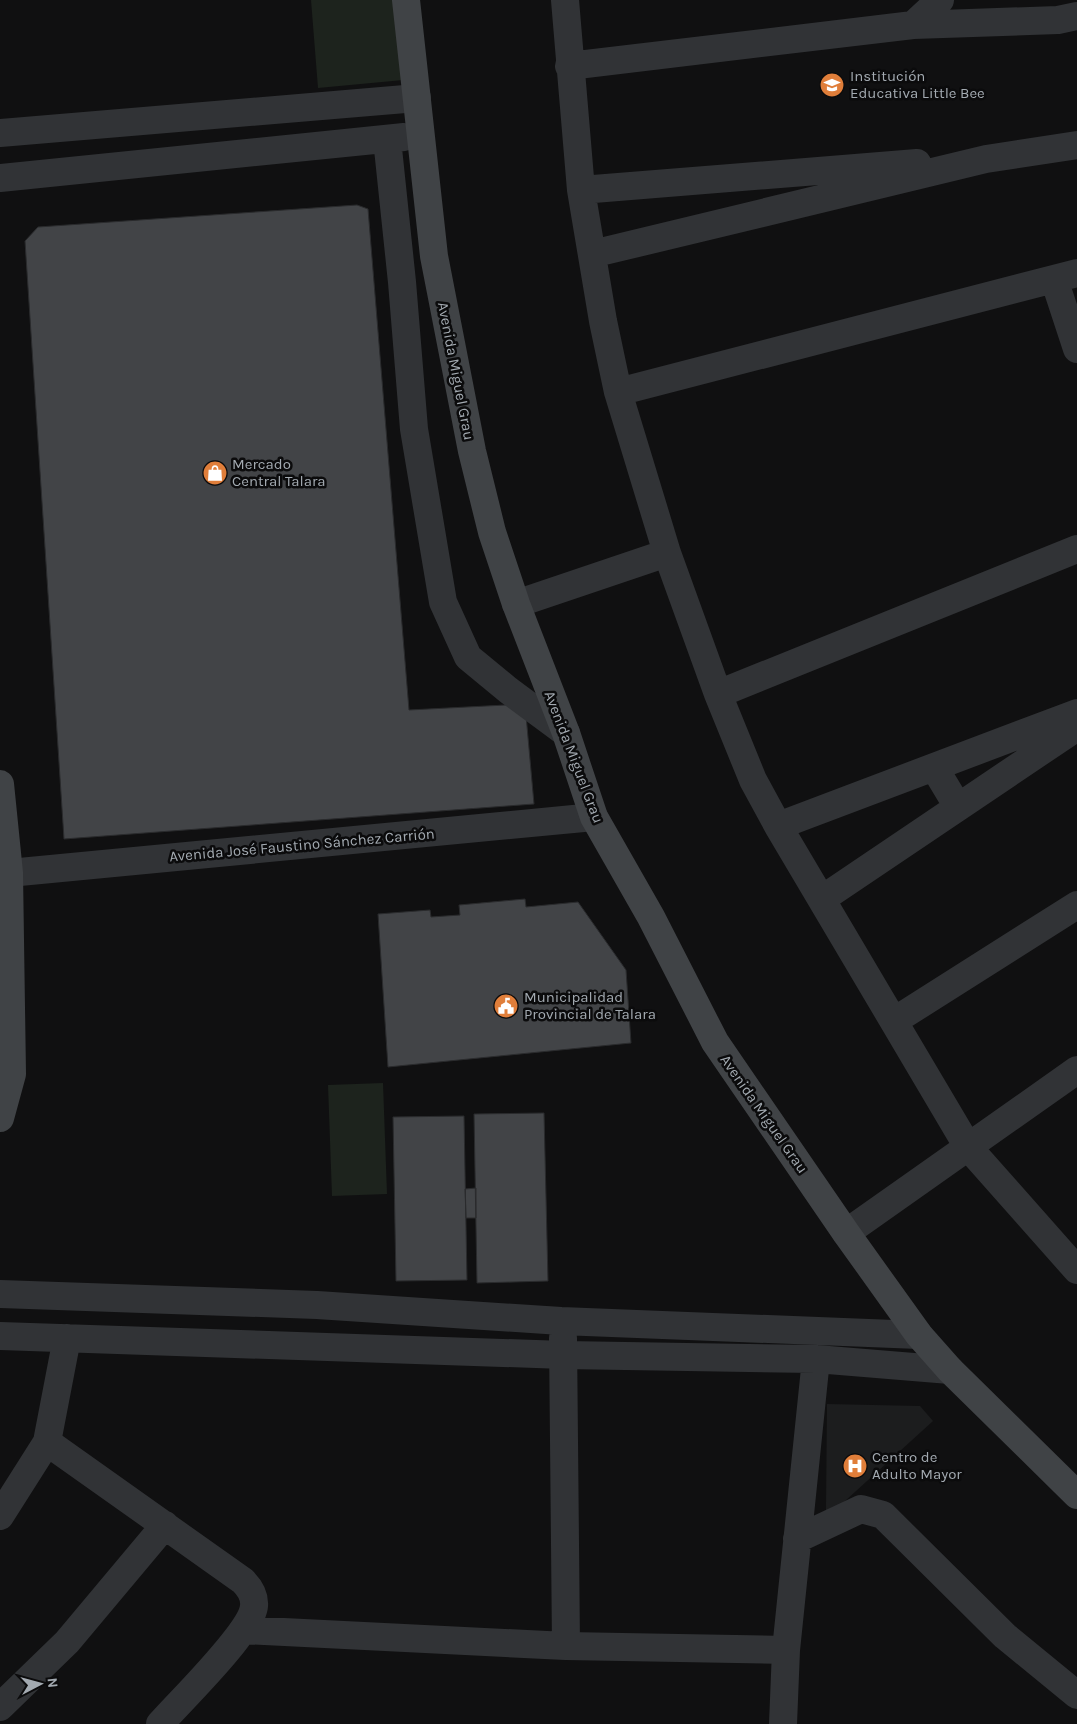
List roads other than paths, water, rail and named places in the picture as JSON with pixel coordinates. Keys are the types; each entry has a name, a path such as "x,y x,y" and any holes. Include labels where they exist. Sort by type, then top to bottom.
{"main road":[{"name":"Avenida Miguel Grau","path":"406,0 434,256 472,451 492,532 516,604 566,733 594,817 652,917 715,1042 846,1233 919,1335 950,1370 1077,1494"},
{"path":"0,784 9,873 12,1074 0,1118"}],"street":[{"path":"565,0 569,66 581,190 603,321 618,392 667,553 718,694 754,780 778,826 968,1147 1072,1257"},
{"path":"913,25 940,0"},
{"path":"569,66 913,25 1058,20 1077,16"},
{"path":"0,133 417,98"},
{"path":"0,178 422,136"},
{"path":"387,139 402,282 414,429 443,602 468,656 508,690 566,733"},
{"path":"592,254 986,159 1077,145"},
{"path":"581,190 848,167 986,159"},
{"path":"618,392 1066,276 1077,349"},
{"path":"718,694 1077,549"},
{"path":"516,604 667,553"},
{"path":"778,826 1077,713"},
{"path":"822,900 1077,727"},
{"path":"934,767 958,807"},
{"name":"Avenida José Faustino Sánchez Carrión","path":"9,873 594,817"},
{"path":"894,1021 1077,905"},
{"path":"846,1233 1077,1070"},
{"path":"0,1294 317,1305 561,1321 919,1335"},
{"path":"561,1321 564,1355 566,1646"},
{"path":"0,1336 564,1355 816,1358 950,1370"},
{"path":"0,1516 47,1442 67,1338"},
{"path":"783,1724 786,1650 816,1358"},
{"path":"47,1442 249,1587 254,1607 243,1630 160,1724"},
{"path":"797,1539 861,1509 883,1515 1005,1636 1077,1695"},
{"path":"0,1707 67,1642 165,1525"},
{"path":"243,1630 566,1646 786,1650"}],"place":[{"name":"Institución Educativa Little Bee","path":"832,85"},
{"name":"Mercado Central Talara","path":"215,473"},
{"name":"Municipalidad Provincial de Talara","path":"506,1006"},
{"name":"Centro de Adulto Mayor","path":"855,1466"}]}
